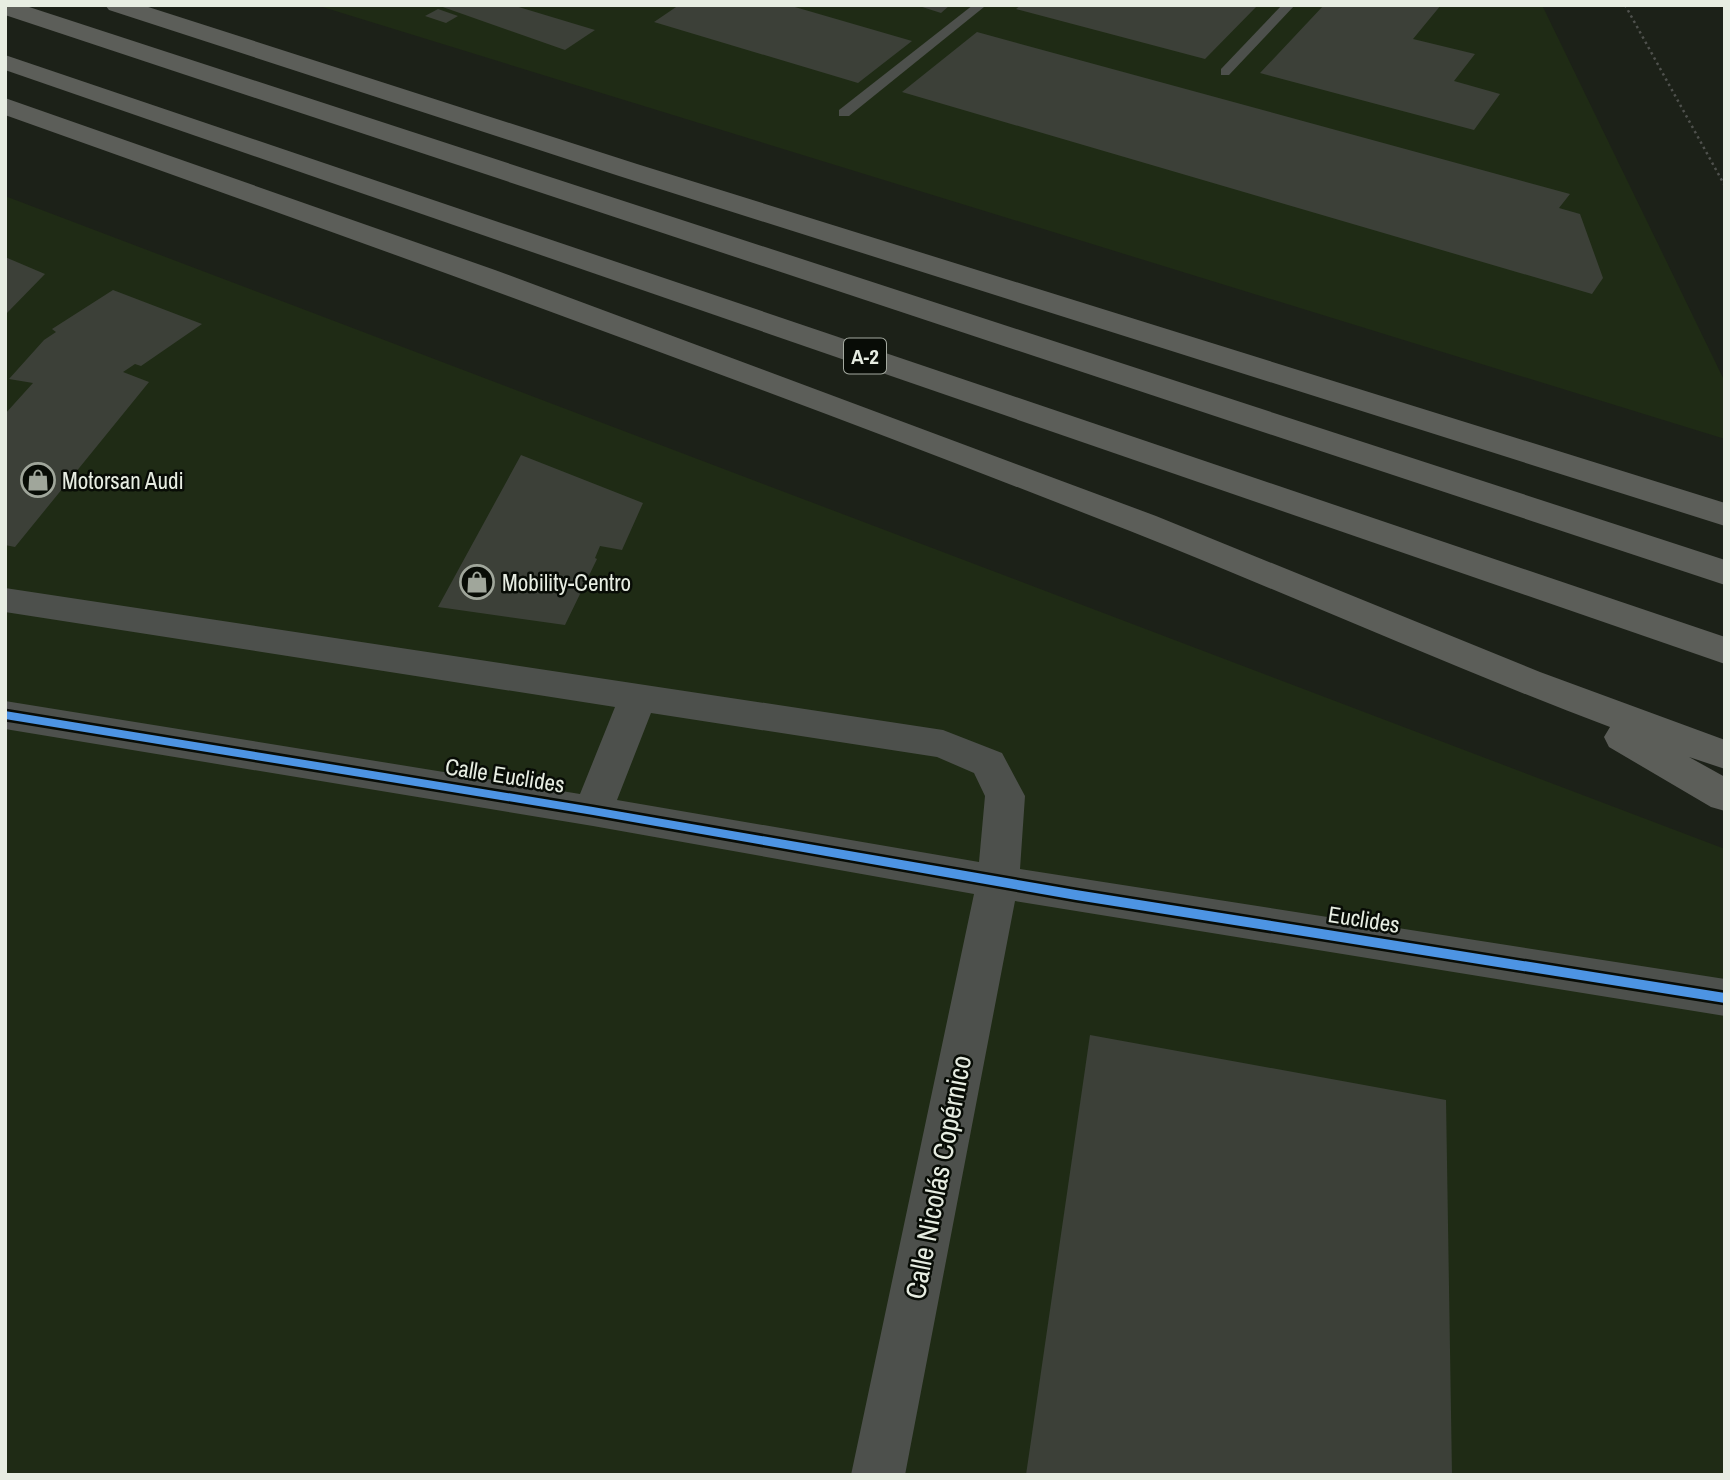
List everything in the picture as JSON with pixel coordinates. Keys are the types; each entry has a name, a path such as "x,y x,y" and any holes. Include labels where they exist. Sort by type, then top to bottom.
{"highway":[{"path":"117,5 641,174 1725,514"},
{"path":"5,8 1725,573"},
{"name":"A-2","path":"5,62 1725,651"},
{"path":"5,106 485,275 1131,519 1527,681 1725,755"},
{"path":"1527,681 1725,796"}],"street":[{"path":"5,600 943,744 988,763 1005,796 998,880"},
{"path":"593,811 638,698"},
{"name":"Calle Euclides","path":"5,715 998,880"},
{"name":"Euclides","path":"998,880 1725,998"},
{"name":"Calle Nicolás Copérnico","path":"878,1475 998,880"}],"lane":[{"path":"1225,72 1289,5"},
{"path":"844,113 978,7"}],"path":[{"path":"1625,5 1725,186"}],"shaded area":[{"path":"316,5 1542,5 1725,382 1725,439"},
{"path":"5,196 1725,849 1725,1475 5,1475"}],"building":[{"path":"437,5 512,5 595,30 565,50"},
{"path":"679,5 788,5 912,41 858,83 654,22"},
{"path":"916,5 950,5 941,13"},
{"path":"1021,5 1258,5 1205,59 1016,9"},
{"path":"1324,5 1441,5 1413,39 1475,54 1454,81 1500,94 1474,130 1260,73"},
{"path":"438,9 458,16 446,23 425,16"},
{"path":"977,32 1570,194 1559,208 1580,214 1603,278 1592,294 902,92"},
{"path":"5,257 45,274 5,315"},
{"name":"Motorsan Audi","path":"113,290 202,324 141,366 135,364 123,372 149,382 15,547 5,545 5,414 33,383 9,379 44,340 56,332 52,329"},
{"path":"521,455 643,503 622,550 600,546 595,558 597,559 565,625 438,607"},
{"path":"1090,1035 1446,1100 1452,1475 1026,1475"}],"cycle path":[{"path":"5,715 593,811 1076,895 1725,998"}],"place":[{"name":"Motorsan Audi","path":"38,480"},
{"name":"Mobility-Centro","path":"477,582"}]}
